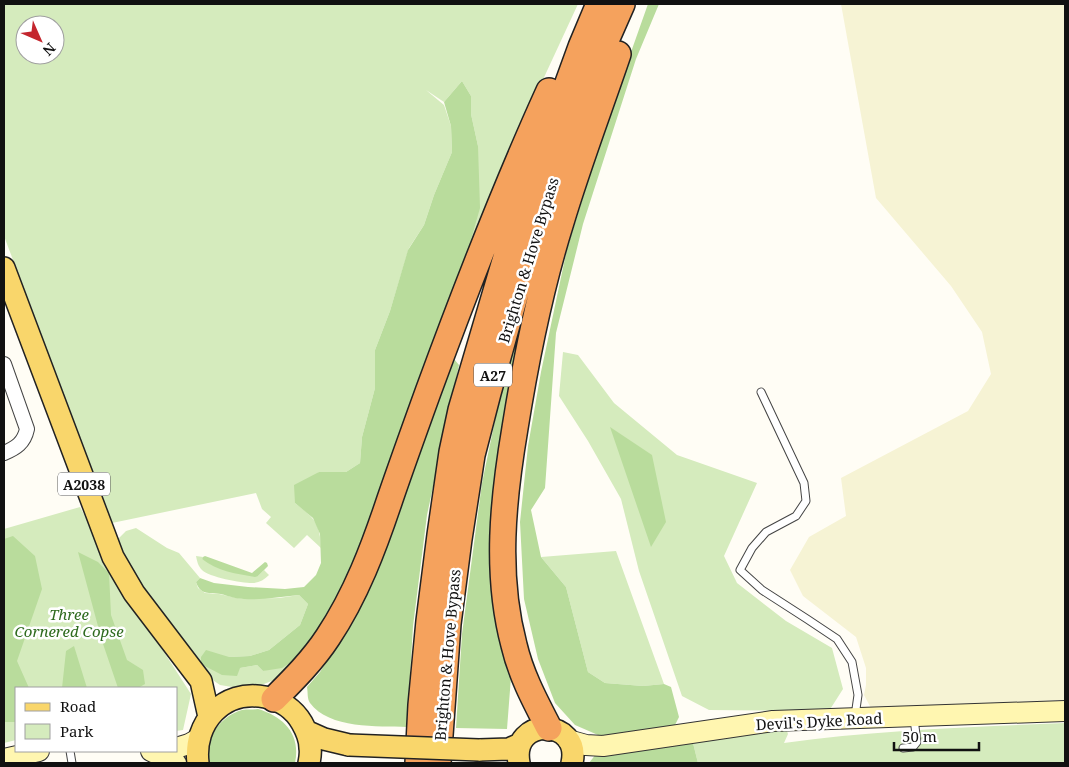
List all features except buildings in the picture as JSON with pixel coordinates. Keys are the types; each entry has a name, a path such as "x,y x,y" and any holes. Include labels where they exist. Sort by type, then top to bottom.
{"highway":[{"path":"274,699 314,657 328,637 342,615 362,573 492,221 571,43 593,4"},
{"name":"Brighton & Hove Bypass","path":"418,763 429,621 451,461 462,410 512,236 581,47 599,4"},
{"name":"Brighton & Hove Bypass","path":"438,763 448,624 472,456 530,242 600,54 622,4"},
{"name":"A27","path":"558,734 531,694 513,644 504,591 502,563 507,473 528,354 543,286 561,222 634,4"}],"main road":[{"name":"A2038","path":"4,268 113,557 134,593 201,681 218,691 236,698"},
{"name":"A2038","path":"201,681 209,717"},
{"path":"198,763 196,753 198,740 202,728 209,717 221,706 236,698 255,696 274,699 287,707 298,718 306,731 310,748 310,763"},
{"path":"306,731 324,739 349,745 479,750 511,760 519,757 525,737 540,728 558,734 572,746 572,762"},
{"path":"310,763 333,750 349,745"}],"street":[{"path":"4,364 26,426 26,432 20,444 4,453"},
{"name":"Devil's Dyke Road","path":"558,734 586,745 603,746 773,722 1065,711"},
{"path":"178,747 198,740"},
{"name":"Devil's Dyke Road","path":"572,762 603,746"},
{"path":"153,752 176,763"},
{"path":"4,759 37,755"}],"lane":[{"path":"760,392 804,483 806,501 796,516 766,532 752,548 740,570 762,590 837,639 852,662 858,694 855,719"},
{"path":"903,748 912,747 917,742 914,716"}],"shaded area":[{"path":"841,4 1065,4 1065,700 872,710 864,695 866,668 856,637 803,596 790,570 809,537 846,516 841,478 968,411 991,374 982,332 951,286 876,198"}],"green space":[{"path":"4,4 578,4 534,99 463,268 478,146 471,114 471,96 462,81 444,102 426,90 444,105 451,126 452,152 424,225 409,248 390,311 375,350 375,388 362,437 360,463 346,472 319,472 295,503 315,521 319,532 321,548 307,535 294,548 266,523 271,517 262,509 256,493 112,523 4,236"},
{"path":"648,4 659,4 636,59 583,224 556,333 545,488 531,510 541,557 566,587 588,672 605,683 643,686 664,684 671,687 679,717 675,725 622,735 598,735 575,725 555,703 538,659 524,599 520,522 528,446 541,372 567,249 608,117"},
{"path":"462,81 471,96 471,114 478,146 480,208 463,268 377,497 353,567 316,636 299,657 282,668 263,671 257,665 240,668 237,676 222,675 201,664 201,657 206,650 229,657 250,656 269,650 300,625 308,604 299,595 251,599 206,593 200,590 196,582 200,578 214,583 285,589 304,587 316,575 321,563 320,534 313,518 295,503 294,485 319,472 346,472 360,463 362,437 375,388 375,350 390,311 408,250 424,225 452,152 451,126 444,102"},
{"path":"536,257 524,340 506,659 511,677 507,729 456,728 462,634 482,483 508,358"},
{"path":"563,352 578,355 614,403 677,455 757,483 724,556 737,583 786,621 832,648 843,689 829,711 709,710 682,696 639,571 621,499 588,441 559,396"},
{"path":"454,359 459,365 427,515 413,626 407,727 369,726 341,722 329,718 310,703 307,687 320,672 342,637"},
{"path":"610,427 652,455 666,522 651,547"},
{"name":"Three Cornered Copse","path":"80,507 133,604 191,694 183,730 178,731 178,687 15,687 15,740 4,743 4,529"},
{"path":"136,528 167,548 179,553 200,578 196,582 198,588 205,593 242,599 279,598 299,595 308,604 300,625 269,650 250,656 229,657 240,668 257,665 263,671 299,657 284,676 259,686 238,688 220,685 207,676 134,583 117,540 126,531"},
{"path":"13,536 35,556 42,589 17,661 29,687 15,687 15,722 4,722 4,539"},
{"path":"616,551 664,684 643,686 605,683 588,672 566,587 541,557"},
{"path":"78,552 98,562 109,573 111,615 127,660 143,670 145,684 140,687 118,687 102,641"},
{"path":"196,556 258,576 264,570 269,575 261,581 252,583 233,581 205,573 199,565"},
{"path":"205,556 252,573 265,562 268,566 255,577 241,575 208,563 202,559"},
{"path":"74,646 87,687 62,687 66,651"},
{"path":"258,709 283,722 293,735 296,753 295,763 209,763 209,744 214,731 219,725 235,712"},
{"path":"1065,723 1065,763 698,763 693,743 775,730 787,731 788,734 784,743 889,732"},
{"path":"693,743 698,763 589,763 596,754"}]}
